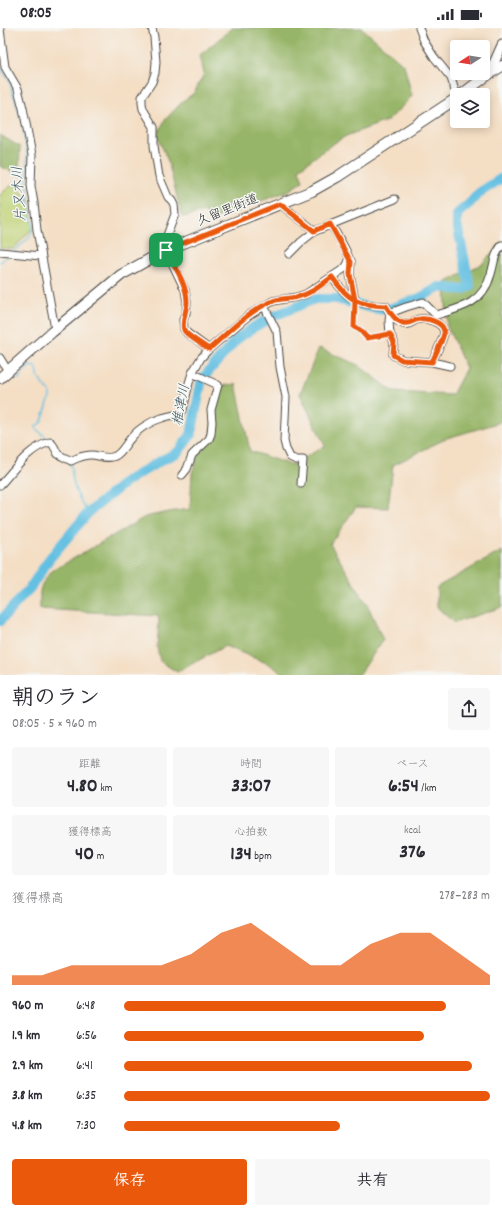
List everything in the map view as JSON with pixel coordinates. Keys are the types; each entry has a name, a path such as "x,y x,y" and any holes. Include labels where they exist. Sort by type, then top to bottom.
{"main road":[{"path":"490,72 502,45"},
{"path":"490,73 502,66"},
{"path":"470,88 481,80"},
{"name":"久留里街道","path":"4,374 55,329 121,275 166,250 312,191 450,102"}],"street":[{"path":"152,28 156,62 155,73 152,82 142,97 142,103 143,109 154,127 154,146 159,176 168,197 174,205 175,214 166,238 166,250 185,290 187,302 186,313 183,320 184,329 186,333 209,349"},
{"path":"419,28 424,42 451,78 454,88"},
{"path":"0,29 5,67 18,89 32,155 31,186 41,256 55,329"},
{"path":"289,254 314,231 395,199"},
{"path":"280,204 314,231"},
{"path":"330,224 351,262 350,274 355,300"},
{"path":"390,314 423,302 436,315 466,305 477,299 487,284 491,274 494,257 502,245"},
{"path":"0,252 41,256"},
{"path":"0,485 33,450 50,442 54,445 59,455 71,461 82,456 90,455 97,455 106,458 115,457 137,431 162,418 180,414 183,410 192,373 201,358 209,349 249,315 264,306 274,301 306,294 346,268 349,257"},
{"path":"332,277 341,290 349,297 372,305 386,306 390,314 399,322 409,324 418,319 425,318 438,323 443,327 444,333 432,362"},
{"path":"264,306 277,332 280,367 286,397 284,441 290,457 296,460 303,460 301,484"},
{"path":"390,314 390,334 394,342 393,355 402,360 432,362 450,366"},
{"path":"0,358 4,374"},
{"path":"182,475 187,469 192,455 208,439 210,434 212,422 211,410 218,384 192,373"}],"lane":[{"path":"355,300 354,327 360,330 367,338 390,334"}],"green space":[{"path":"232,28 362,28 404,65 412,96 389,120 346,136 331,145 299,169 303,181 288,191 216,218 205,212 182,217 168,161 157,135 165,120 183,101 194,93 204,74 200,55"},
{"path":"0,135 20,147 19,175 0,166"},
{"path":"14,183 29,201 33,228 13,249 0,248 0,195"},
{"path":"502,241 502,420 498,423 447,438 393,465 388,508 356,507 330,544 369,608 383,640 359,675 285,675 269,664 225,646 177,672 160,661 157,647 158,616 40,609 41,588 44,581 52,571 145,517 190,509 192,473 199,452 211,441 213,407 221,386 236,384 250,451 291,465 325,446 300,394 319,348 358,365 394,392 452,395 466,368 447,326 445,283 483,263"},
{"path":"502,551 502,607 454,623 437,607 437,587"}],"waterway":[{"name":"片又木川","path":"0,66 9,81 22,121 27,154 27,184 33,228 30,237 14,251"},
{"name":"椎津川","path":"0,621 30,588 50,558 88,513 127,481 178,452 191,435 202,379 236,340 254,327 274,316 315,299 336,299 371,308 386,310 420,298 439,287 463,290 470,286 457,224 457,214 479,193 502,178"},
{"name":"片又木川","path":"0,262 8,256"},
{"name":"片又木川","path":"14,378 20,379 23,372 30,366 35,367 41,382 50,392 50,397 42,421 35,428 48,439"},
{"name":"片又木川","path":"69,464 71,465 76,490 88,513"}],"route":[{"path":"166,250 185,290 187,302 186,313 183,320 184,329 186,333 209,349 249,315 264,306 274,301 306,294 316,289 332,277 341,290 349,297 355,300 361,303 386,306 390,314 399,322 404,324 409,324 418,319 425,318 438,323 443,327 444,333 432,362 402,360 393,355 394,342 390,334 367,338 360,330 354,327 355,300 350,274 351,262 330,224 314,231 280,204 166,250"}]}
